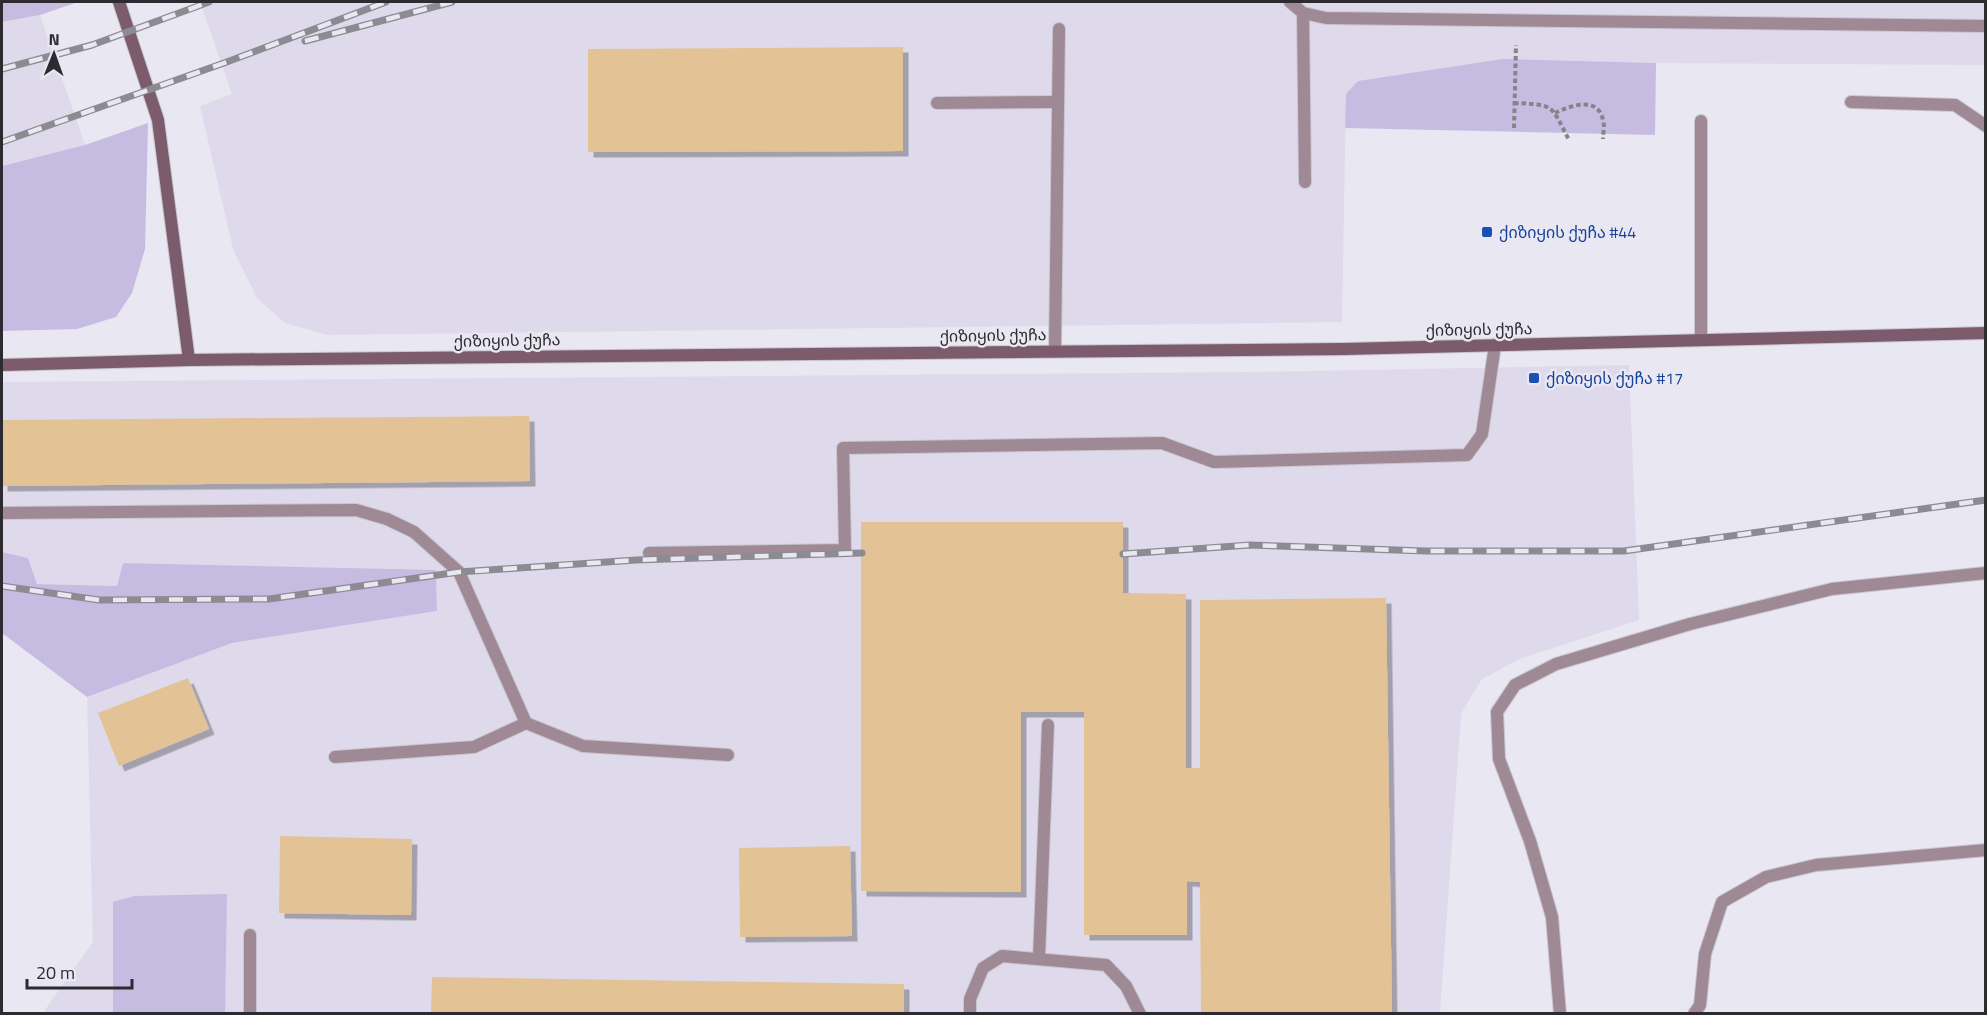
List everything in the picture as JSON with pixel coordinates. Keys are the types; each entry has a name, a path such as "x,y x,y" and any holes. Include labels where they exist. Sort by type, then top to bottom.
{"street":[{"path":"119,2 158,120 189,360"},
{"name":"ქიზიყის ქუჩა","path":"2,365 189,360 1344,349 1986,333"}],"lane":[{"path":"1290,2 1303,13 1326,18 1986,26"},
{"path":"1303,13 1305,182"},
{"path":"1055,351 1059,29"},
{"path":"937,103 1058,102"},
{"path":"1851,102 1955,105 1986,126"},
{"path":"1701,121 1701,340"},
{"path":"649,554 845,550 843,448 1162,443 1214,462 1467,455 1482,434 1495,345"},
{"path":"2,513 356,510 387,519 414,532 459,572 526,723 583,746 728,755"},
{"path":"1560,1014 1552,917 1530,841 1499,759 1497,712 1515,685 1556,664 1690,624 1821,592 1986,573"},
{"path":"336,757 474,747 526,723"},
{"path":"1039,959 1048,725"},
{"path":"1694,1014 1700,1005 1705,954 1722,902 1766,877 1816,866 1986,850"},
{"path":"250,935 250,1014"},
{"path":"970,1014 970,999 983,968 1002,957 1106,965 1126,986 1140,1014"}],"path":[{"path":"1514,128 1516,20"},
{"path":"1515,103 1546,105 1555,113 1569,140"},
{"path":"1555,113 1571,105 1588,104 1599,111 1604,120 1603,139"}],"shaded area":[{"path":"2,2 78,2 40,15 2,22"},
{"path":"200,2 1985,2 1985,65 1656,63 1503,59 1346,94 1342,322 328,335 285,323 257,298 233,249 200,106 232,94"},
{"path":"40,15 85,145 2,166 2,22"},
{"path":"1503,59 1656,63 1655,135 1345,128 1346,94 1358,81"},
{"path":"148,123 145,249 132,293 116,317 77,329 2,331 2,166 85,145"},
{"path":"1629,365 1639,620 1519,659 1481,680 1461,714 1440,1013 42,1014 93,942 87,697 232,643 437,611 436,571 123,563 117,586 37,584 28,558 2,552 2,382 1250,372"},
{"path":"2,552 28,558 37,584 117,586 123,563 436,570 437,611 232,643 87,697 2,633"},
{"path":"227,894 225,1013 113,1013 113,902 134,896"}],"building":[{"path":"903,47 903,151 588,152 588,49"},
{"path":"529,416 530,481 2,486 2,420"},
{"path":"861,522 1123,522 1123,593 1186,594 1186,768 1200,768 1200,600 1386,598 1392,1014 1201,1014 1200,882 1187,881 1187,935 1084,935 1084,712 1021,712 1021,892 861,891"},
{"path":"188,678 209,729 119,766 98,713"},
{"path":"280,836 412,839 411,915 279,913"},
{"path":"850,846 852,936 740,937 739,848"},
{"path":"432,977 904,984 904,1014 431,1014"}],"railway":[{"path":"2,69 92,45 209,2"},
{"path":"2,142 224,63 386,2"},
{"path":"305,41 452,2"},
{"path":"1123,554 1250,545 1426,551 1624,551 1986,500"},
{"path":"2,586 99,600 269,599 459,572 636,560 862,553"}],"place":[{"name":"ქიზიყის ქუჩა #44","path":"1487,232"},
{"name":"ქიზიყის ქუჩა #17","path":"1534,378"}]}
